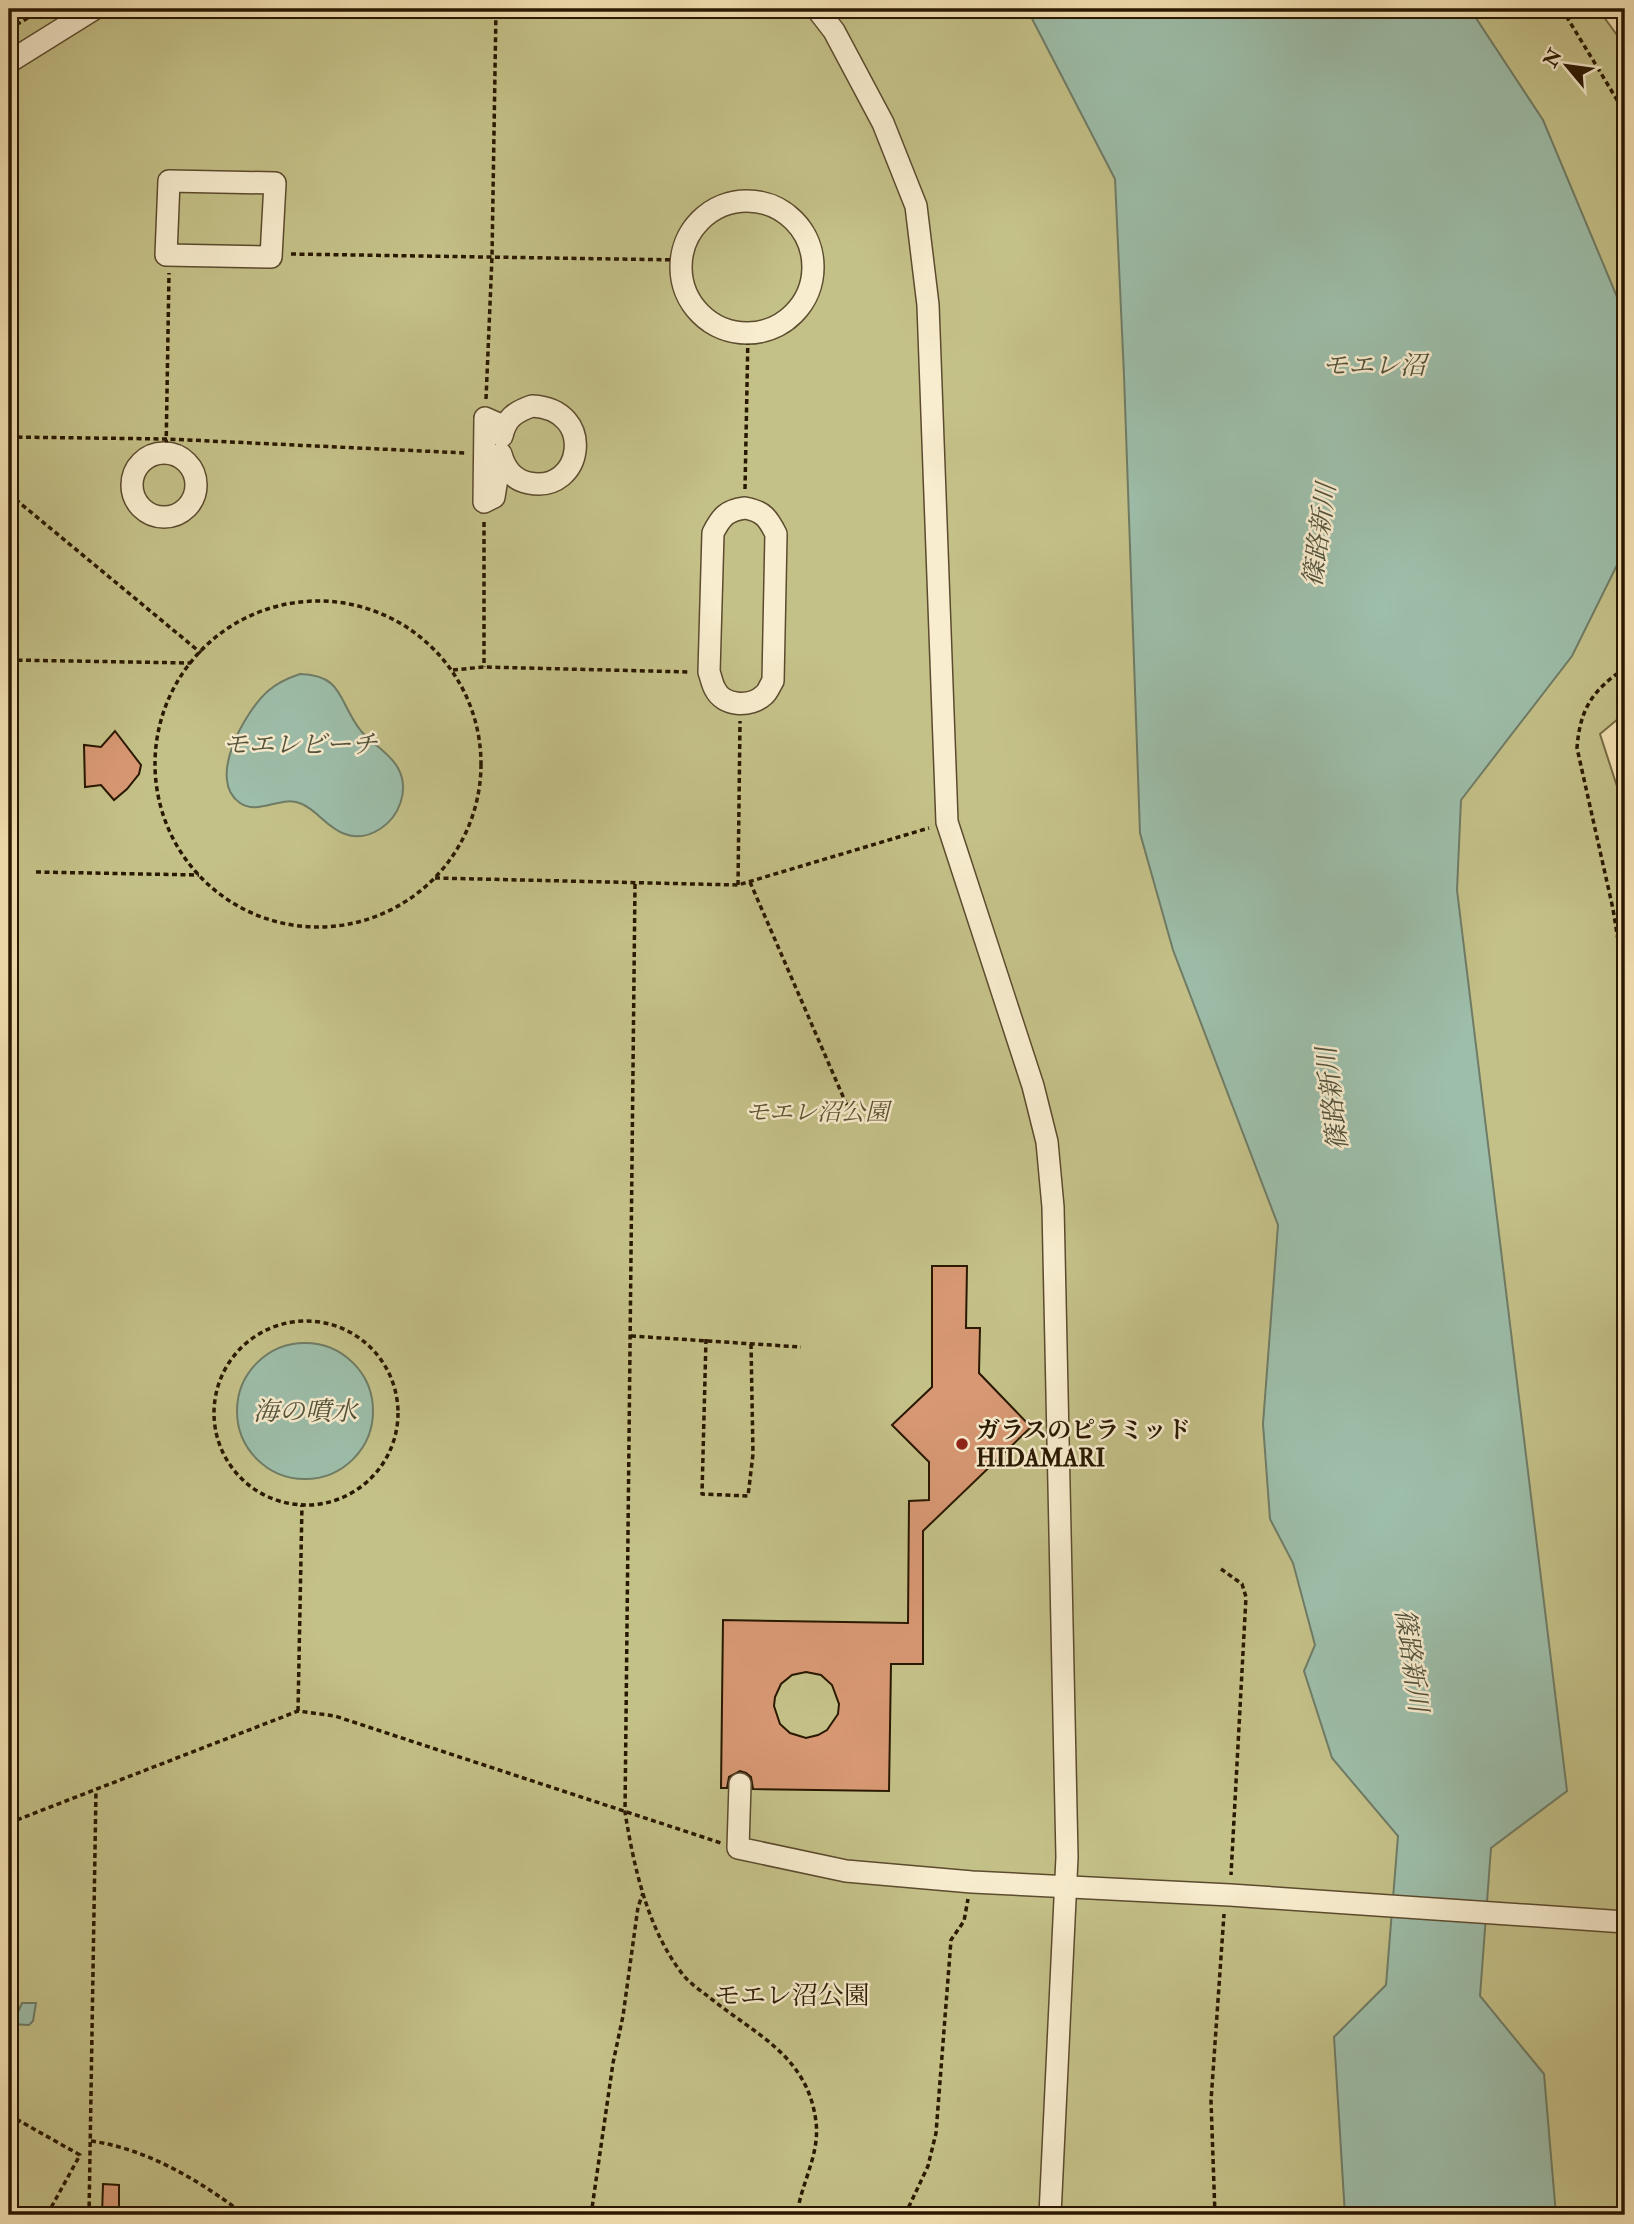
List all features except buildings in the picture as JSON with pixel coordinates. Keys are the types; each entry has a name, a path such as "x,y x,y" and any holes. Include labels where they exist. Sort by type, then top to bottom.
{"street":[{"path":"9,62 94,9"},
{"path":"817,9 834,31 883,123 916,206 928,305 947,822 1033,1086 1047,1142 1053,1219 1067,1857 1051,2215"},
{"path":"169,181 275,183 271,254 271,257 166,255 169,181"},
{"path":"737,201 758,201 778,208 795,220 807,237 813,257 813,276 808,294 798,310 784,323 767,331 748,334 729,331 712,323 697,311 687,295 682,277 681,260 688,236 701,220 718,207 737,201"},
{"path":"532,406 558,412 568,421 574,433 574,459 558,478 535,484 512,476 504,467 501,454 494,497 484,502 485,418 501,425 502,436 508,419 519,411 532,406"},
{"path":"732,509 757,510 768,518 776,534 773,681 766,695 741,705 728,701 715,691 709,672 713,533 721,518 732,509"},
{"path":"740,1784 738,1848 846,1871 972,1882 1228,1895 1625,1922"}],"path":[{"path":"9,29 43,9"},
{"path":"485,418 492,257 496,9"},
{"path":"1562,9 1625,113"},
{"path":"271,254 681,260"},
{"path":"167,446 169,255"},
{"path":"745,508 748,334"},
{"path":"9,437 167,446 484,453"},
{"path":"9,494 201,653"},
{"path":"484,502 484,667"},
{"path":"309,600 363,608 389,618 434,649 453,670 467,694 480,748 480,776 467,829 454,853 435,878 416,895 393,908 366,920 340,927 285,922 256,914 217,892 199,875 184,855 162,811 156,768 159,728 167,704 175,686 201,653 214,639 259,612 309,600"},
{"path":"9,660 191,663"},
{"path":"453,670 484,667 709,672"},
{"path":"1625,668 1595,693 1584,710 1578,730 1577,748 1613,909 1625,984"},
{"path":"738,885 741,705"},
{"path":"435,878 738,885 947,822"},
{"path":"36,872 199,875"},
{"path":"750,881 848,1108"},
{"path":"635,884 625,1812 630,1844 663,1945 686,1979 767,2038 789,2060 811,2097 816,2123 816,2153 803,2183 797,2215"},
{"path":"327,1322 346,1329 363,1342 387,1369 399,1403 399,1420 396,1441 375,1476 342,1499 302,1505 266,1495 249,1486 236,1473 225,1458 218,1441 214,1406 223,1371 233,1355 248,1341 268,1329 289,1323 327,1322"},
{"path":"631,1336 801,1347"},
{"path":"706,1339 702,1494 748,1496 753,1454 751,1343"},
{"path":"298,1711 302,1505"},
{"path":"1214,2215 1211,2101 1228,1895 1246,1597 1242,1584 1221,1569"},
{"path":"9,1824 298,1711 335,1716 738,1848"},
{"path":"89,2215 96,1790"},
{"path":"905,2215 928,2166 936,2133 951,1940 964,1921 972,1882"},
{"path":"591,2215 638,1907 644,1892"},
{"path":"9,2115 80,2155 90,2154"},
{"path":"90,2141 116,2146 167,2165 199,2183 245,2215"},
{"path":"47,2215 80,2155"}],"green space":[{"name":"モエレ沼公園","path":"9,9 1598,9 1625,46 1625,713 1600,734 1625,811 1625,2215 9,2215"}],"water":[{"name":"モエレ沼","path":"1027,9 1470,9 1543,120 1625,316 1625,549 1572,656 1461,800 1457,890 1567,1791 1491,1848 1480,1996 1544,2074 1556,2215 1345,2215 1334,2037 1386,1985 1398,1836 1332,1758 1304,1671 1315,1645 1293,1563 1270,1519 1263,1424 1278,1225 1173,950 1140,833 1115,179"},
{"name":"モエレビーチ","path":"300,674 325,679 333,685 361,731 398,768 403,785 401,802 393,818 372,833 350,836 333,828 302,804 287,801 247,806 240,803 230,792 228,763 240,729 271,688"},
{"name":"海の噴水","path":"305,1343 331,1348 353,1363 368,1385 373,1411 368,1437 353,1459 331,1474 305,1479 279,1474 257,1459 242,1437 237,1411 242,1385 257,1363 279,1348"},
{"path":"22,2003 36,2003 33,2021 29,2025 9,2024 9,2013 18,2012"}],"place":[{"name":"ガラスのピラミッド HIDAMARI","path":"962,1444"}],"district":[{"name":"モエレ沼公園","path":"792,1995"}],"water label":[{"name":"篠路新川","path":"1319,535"},
{"name":"篠路新川","path":"1332,1099"},
{"name":"篠路新川","path":"1412,1660"}]}
